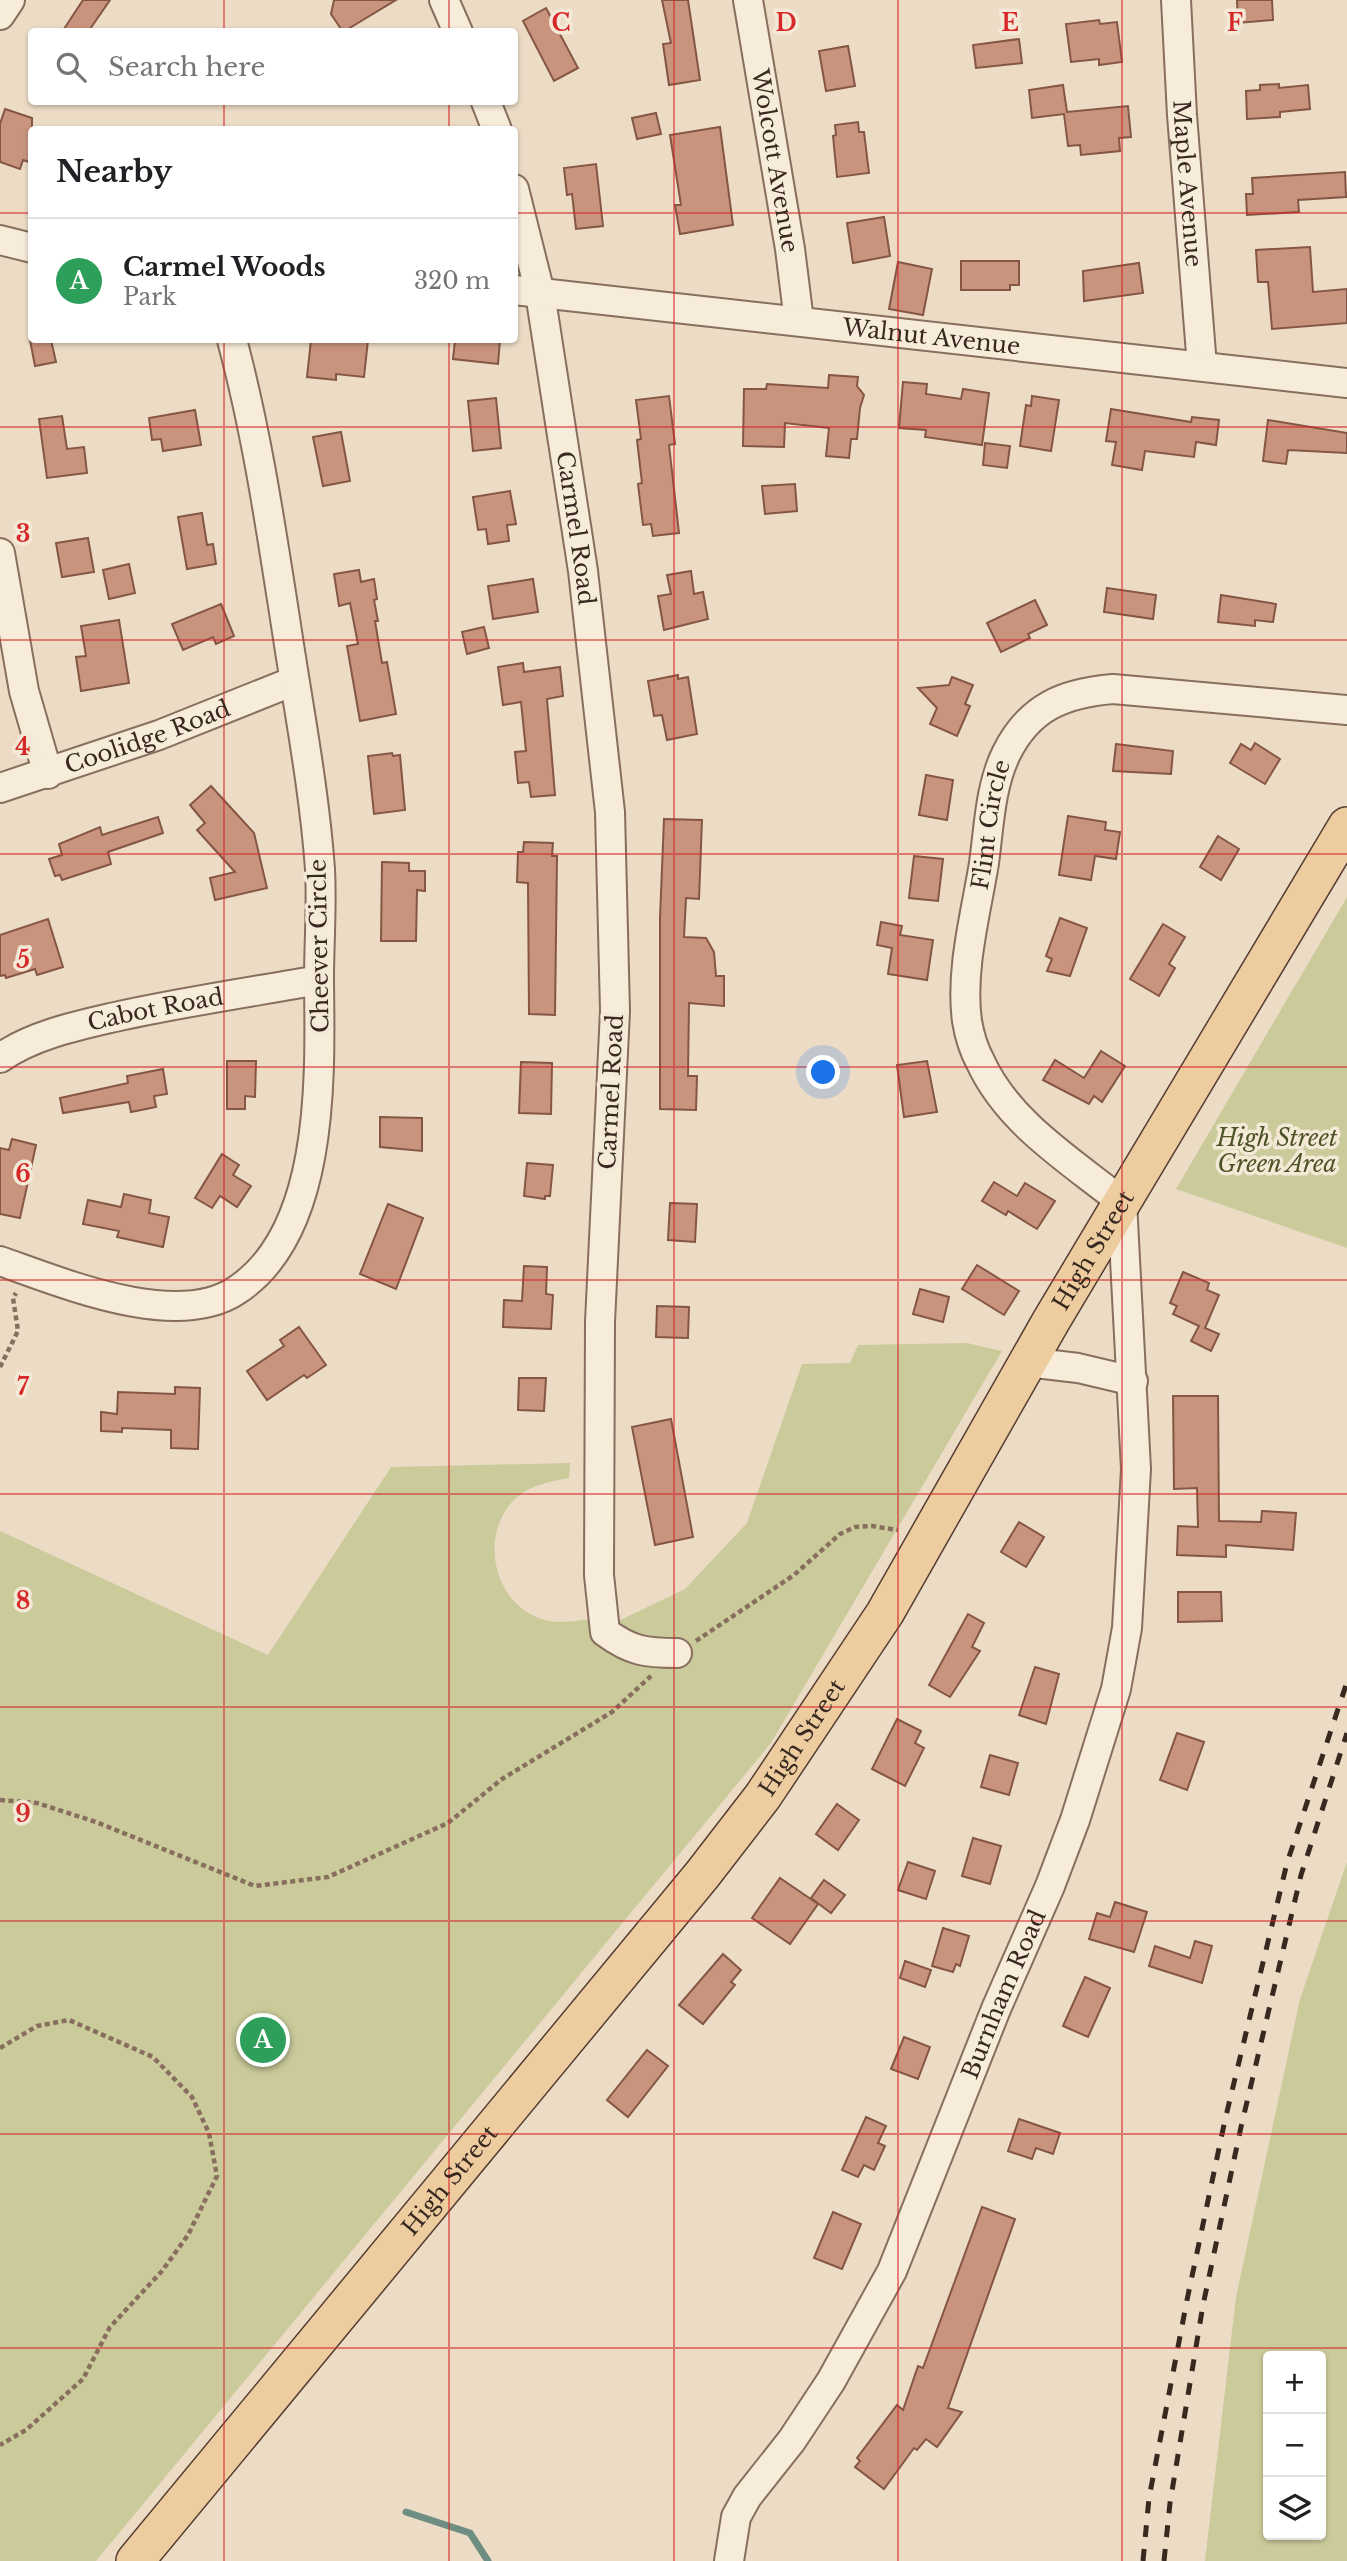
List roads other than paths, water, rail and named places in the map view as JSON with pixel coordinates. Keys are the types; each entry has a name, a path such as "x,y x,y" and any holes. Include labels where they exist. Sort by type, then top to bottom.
{"main road":[{"name":"High Street","path":"135,2561 756,1806 841,1681 926,1541 1027,1363 1347,826"}],"street":[{"path":"0,15 10,0"},
{"path":"444,0 456,28"},
{"name":"Wolcott Avenue","path":"748,0 790,249 799,321"},
{"name":"Maple Avenue","path":"1176,0 1182,115 1202,366"},
{"path":"487,105 495,126"},
{"name":"Carmel Road","path":"518,221 527,292 583,571 610,812 615,1011 600,1322 599,1575 605,1632 626,1648 651,1653 677,1653"},
{"path":"0,240 28,247"},
{"name":"Walnut Avenue","path":"527,292 1347,383"},
{"name":"Cheever Circle","path":"13,1266 160,1307 194,1307 236,1292 259,1272 279,1244 299,1202 313,1146 320,1082 320,873 315,813 264,482 250,405 233,343"},
{"path":"0,553 24,691 48,774"},
{"name":"Coolidge Road","path":"0,788 159,735 294,681"},
{"name":"Flint Circle","path":"1122,1202 1035,1133 1001,1096 980,1061 967,1022 972,938 996,781 1006,754 1035,717 1055,700 1079,692 1113,690 1347,710"},
{"name":"Cabot Road","path":"0,1058 17,1046 80,1025 154,1008 319,979"},
{"name":"Burnham Road","path":"729,2561 736,2517 747,2497 792,2440 831,2381 892,2272 1075,1820 1116,1689 1127,1628 1135,1519 1133,1381 1122,1202"},
{"path":"1027,1363 1078,1368 1133,1381"}],"waterway":[{"path":"406,2512 470,2533 488,2561"}],"railway":[{"path":"1143,2561 1149,2498 1225,2120 1287,1863 1347,1682"},
{"path":"1164,2561 1170,2503 1203,2305 1241,2127 1301,1875 1347,1733"}],"place":[{"name":"Carmel Woods","path":"263,2040"}],"park label":[{"name":"High Street Green Area","path":"1277,1151"}]}
